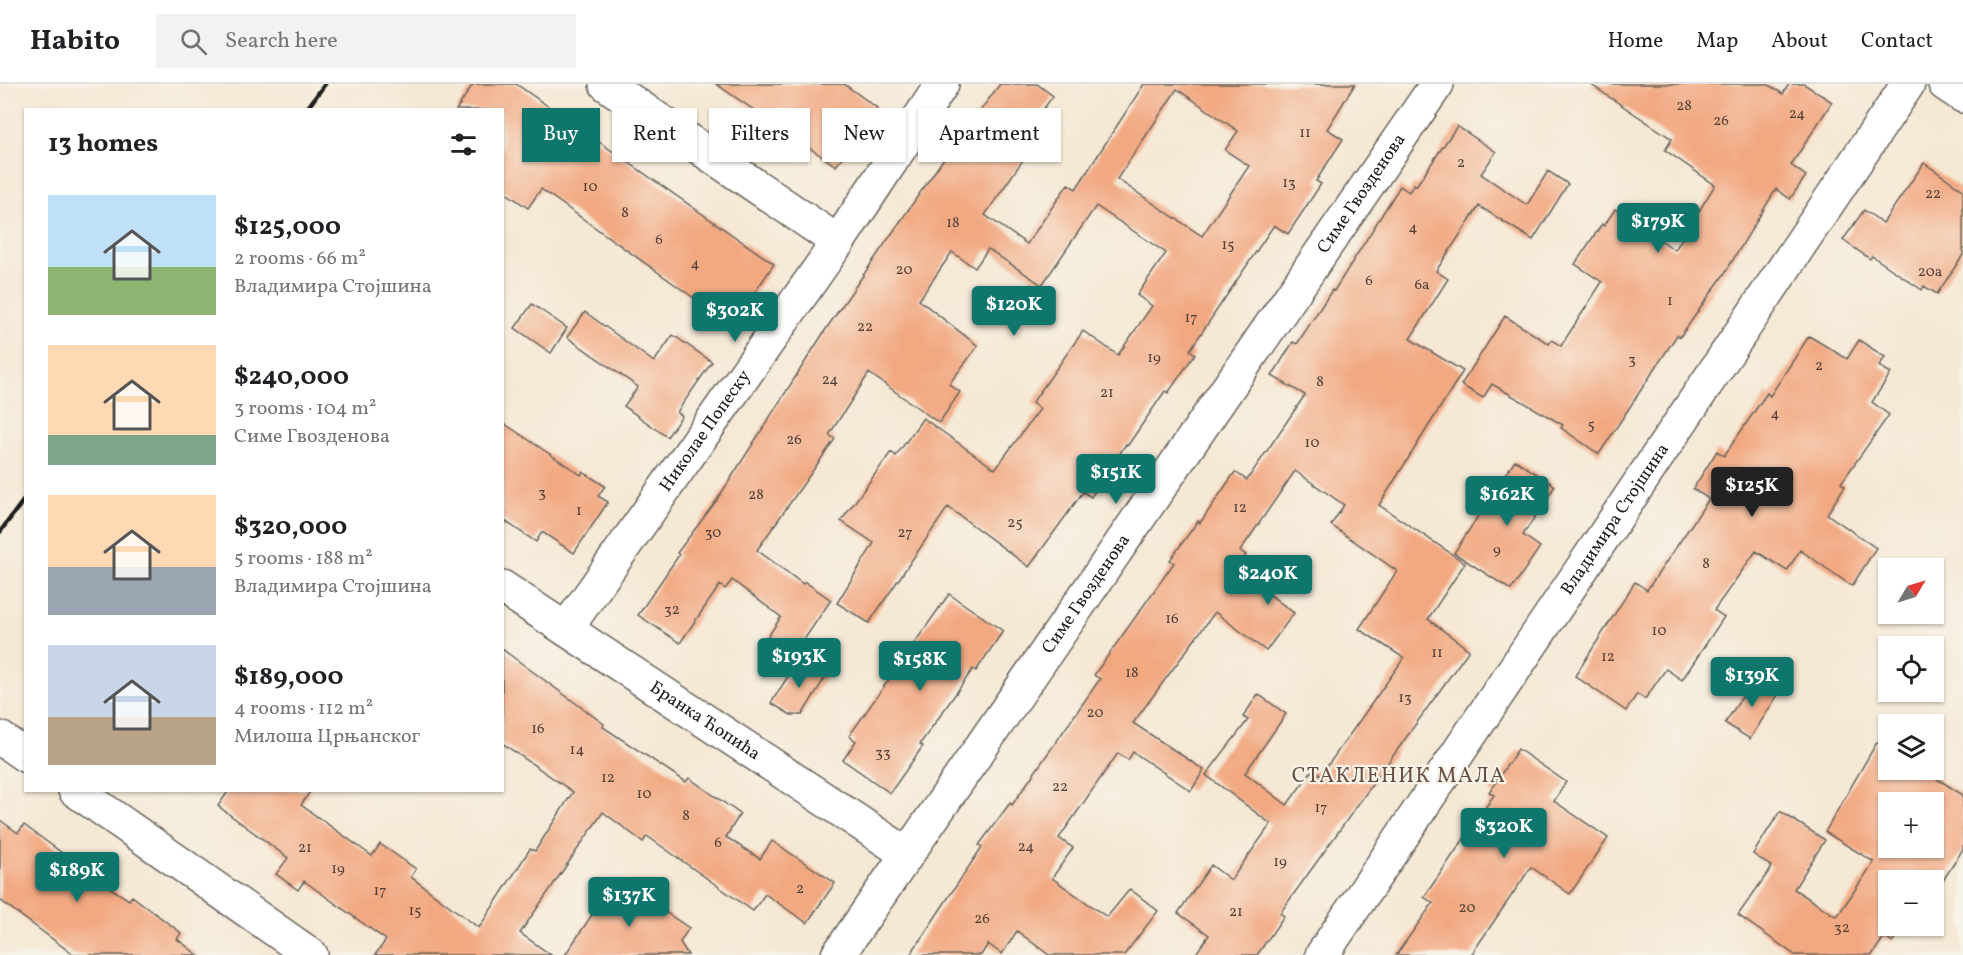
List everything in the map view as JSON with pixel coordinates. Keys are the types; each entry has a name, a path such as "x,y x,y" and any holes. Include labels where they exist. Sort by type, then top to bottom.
{"street":[{"path":"606,84 838,242"},
{"name":"Николае Попеску","path":"566,629 838,242 942,84"},
{"name":"Симе Гвозденова","path":"838,955 1437,84"},
{"name":"Владимира Стојшина","path":"1322,955 1908,84"},
{"path":"1945,84 1963,96"},
{"name":"Бранка Ћопића","path":"504,588 908,854"},
{"path":"0,738 24,755"},
{"path":"78,792 311,955"}],"building":[{"path":"473,84 516,84 550,108 522,108 522,162 600,162 600,143 612,151 612,162 628,162 774,264 739,316 721,304 715,313 541,189 528,208 504,191 504,108 457,108"},
{"path":"716,84 844,84 877,108 822,108 822,156 810,148 810,108 751,108"},
{"path":"1000,84 1037,84 1053,96 1044,108 982,108"},
{"path":"1144,84 1355,84 1327,129 1343,139 1316,181 1321,184 1288,234 1274,225 1190,350 1195,354 1168,393 1165,391 1091,497 1083,492 1029,567 948,507 869,623 837,603 874,543 841,521 891,452 896,456 923,418 995,469 1040,409 1032,403 1083,331 1118,355 1152,306 1137,295 1166,253 1096,206 1042,285 988,249 975,268 952,252 919,300 978,346 949,384 960,392 939,423 869,373 829,435 835,439 757,550 803,584 805,582 831,600 793,656 767,638 781,617 732,580 725,589 720,585 680,643 638,615 679,555 677,553 717,500 826,329 941,162 1022,162 985,215 1027,244 1068,184 1076,189","holes":["1177,89 1238,131 1225,150 1249,166 1202,236 1117,179"]},
{"path":"1590,84 1767,84 1783,94 1789,84 1804,84 1832,102 1791,165 1806,176 1790,199 1776,189 1725,273 1680,337 1677,335 1599,454 1561,428 1563,425 1492,384 1483,398 1461,385 1505,316 1549,344 1552,340 1561,346 1602,282 1575,264 1615,209 1675,250 1715,185 1665,150 1672,139"},
{"path":"1457,126 1496,152 1481,174 1527,205 1548,171 1568,184 1533,240 1479,206 1436,271 1448,279 1410,339 1463,371 1379,505 1465,563 1428,619 1469,650 1280,913 1284,916 1257,955 1195,955 1209,935 1178,913 1211,865 1231,880 1271,824 1206,775 1248,720 1243,717 1258,694 1286,714 1245,773 1287,805 1313,769 1321,775 1404,658 1359,629 1397,571 1331,525 1344,505 1295,471 1240,551 1246,555 1236,569 1294,613 1266,651 1215,612 1133,723 1204,770 1191,791 1133,752 1128,760 1118,753 1059,838 1073,848 1052,878 1107,917 1130,889 1158,911 1124,955 1049,955 1017,931 1002,954 988,944 981,955 910,955 982,847 979,845 1010,803 1012,805 1100,679 1094,675 1174,563 1170,560 1198,521 1200,523 1235,472 1247,480 1305,395 1272,376 1293,342 1297,344 1332,290 1334,291 1400,186 1409,192 1414,184 1416,186"},
{"path":"1924,163 1963,190 1963,255 1937,294 1924,286 1922,290 1872,256 1870,259 1843,240 1864,210 1883,223"},
{"path":"532,304 567,328 551,353 515,328"},
{"path":"585,312 654,362 673,335 712,362 677,412 682,416 667,437 624,406 638,387 567,337"},
{"path":"1809,336 1847,359 1859,340 1885,357 1879,366 1891,373 1872,402 1889,415 1841,483 1845,486 1827,514 1876,548 1852,586 1800,550 1787,571 1756,551 1714,610 1724,617 1682,680 1666,669 1645,699 1637,694 1626,711 1575,676 1635,582 1647,590 1709,499 1693,489 1717,451 1724,456 1767,393 1770,396"},
{"path":"504,423 581,475 583,472 605,486 598,496 608,502 574,553 542,532 536,542 504,520"},
{"path":"1515,460 1555,486 1523,535 1540,547 1511,590 1454,553"},
{"path":"949,594 1003,631 976,671 973,669 920,744 923,746 890,793 843,760 856,741 849,736"},
{"path":"504,650 604,724 603,727 686,782 689,778 740,814 726,837 760,859 772,841 835,883 807,923 765,894 753,911 647,836 643,842 603,812 520,933 551,955 375,955 386,940 304,881 298,890 276,874 288,858 218,806 228,792 310,792 301,805 372,856 380,844 416,869 411,877 479,928 530,849 535,851 573,792 504,744"},
{"path":"799,659 826,676 802,715 791,715 771,703"},
{"path":"1755,677 1779,693 1750,739 1725,723"},
{"path":"1877,742 1878,780 1939,780 1963,795 1963,849 1944,879 1944,870 1878,870 1878,936 1896,936 1892,942 1884,937 1872,955 1795,955 1738,915 1772,867 1753,854 1780,811 1825,840 1794,889 1835,916 1838,915 1874,862 1825,832"},
{"path":"1518,749 1566,782 1554,801 1608,838 1570,894 1531,867 1471,955 1396,955 1433,903 1424,897 1494,795 1489,792"},
{"path":"0,820 18,833 24,825 107,886 129,900 132,896 181,933 177,939 198,955 74,955 0,900"},
{"path":"616,879 689,928 680,942 688,955 565,955"}],"railway":[{"path":"307,108 325,84"},
{"path":"0,532 24,500"}],"district":[{"name":"СТАКЛЕНИК МАЛА","path":"1399,776"}]}
